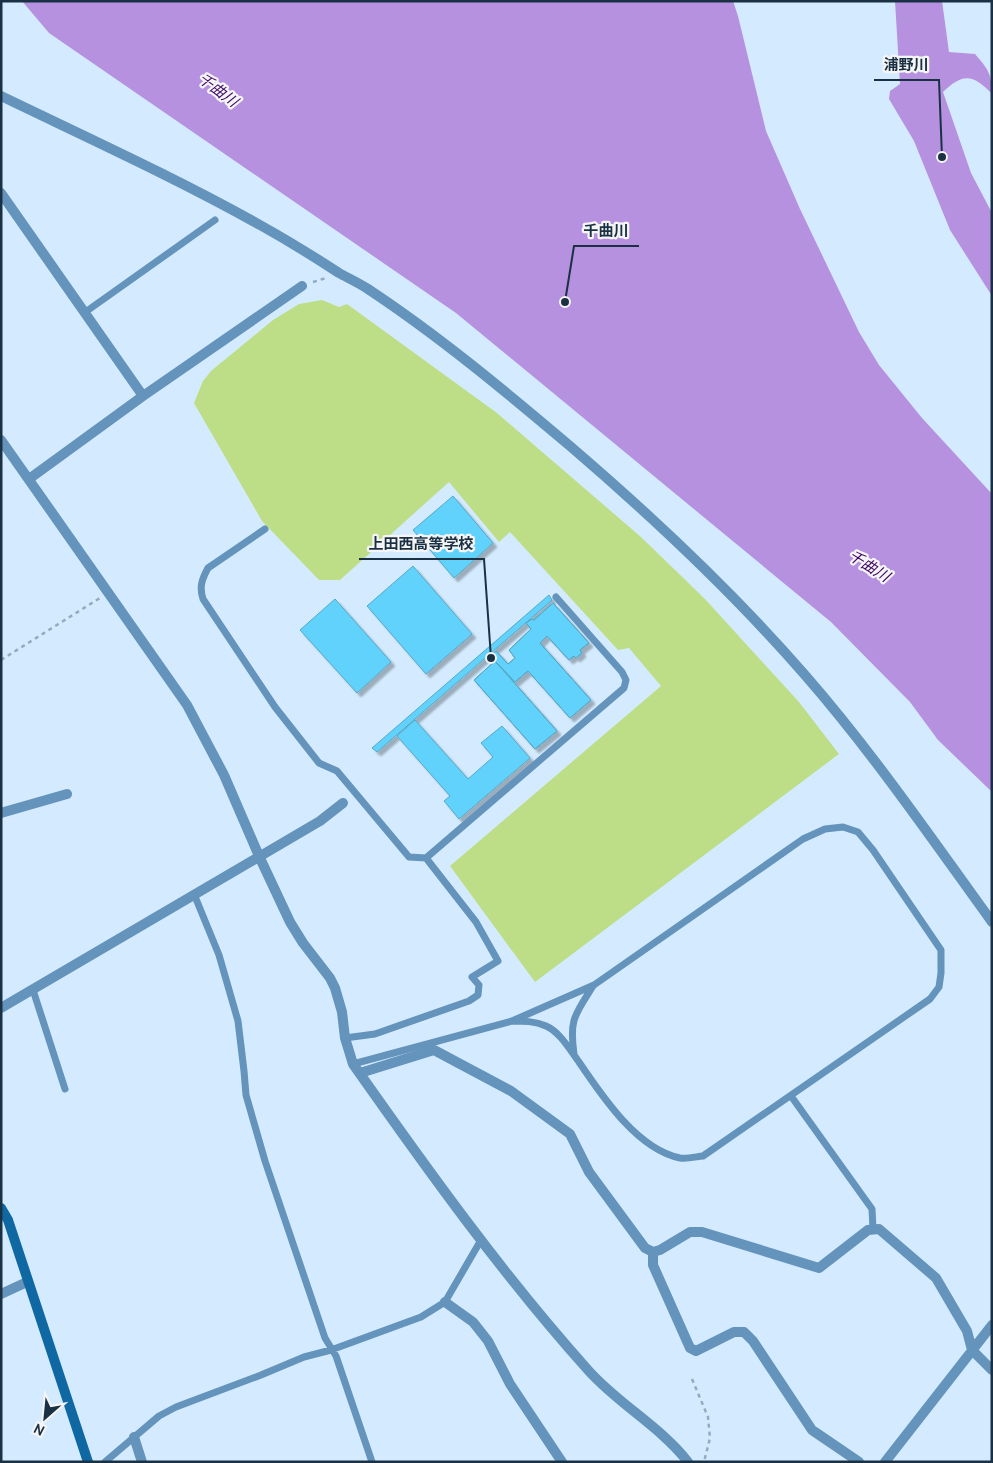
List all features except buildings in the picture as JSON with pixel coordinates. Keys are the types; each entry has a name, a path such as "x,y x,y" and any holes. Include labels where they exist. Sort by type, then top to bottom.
{"street":[{"path":"1,96 179,182 258,224 366,288 447,346 517,400 636,502 684,547 806,676 859,742 992,922"},
{"path":"1,193 143,396"},
{"path":"29,479 143,396 302,286"},
{"path":"1,440 187,705 224,775 290,922 302,943 330,978 335,988 342,1012 345,1038 354,1064 360,1073 481,1240 594,1377 659,1432 681,1452 688,1462"},
{"path":"1,813 67,794"},
{"path":"1,1008 320,821 342,803"},
{"path":"360,1073 434,1050 511,1091 570,1134 590,1172 608,1198 645,1248 653,1252 660,1250 690,1232 702,1232 819,1268 868,1230 873,1228 879,1229 936,1278 967,1331 972,1350 992,1370"},
{"path":"1,1208 8,1220 88,1462"},
{"path":"653,1252 653,1266 690,1348 696,1351 734,1332 744,1332 753,1341 812,1430 859,1462"},
{"path":"1,1294 27,1282"},
{"path":"445,1302 473,1322 488,1341 510,1384 562,1462"},
{"path":"886,1461 992,1325"},
{"path":"134,1437 142,1462"}],"lane":[{"path":"84,313 215,220"},
{"path":"265,529 208,568 200,589 203,599 275,707 319,764 337,771 409,857 426,858 624,688 626,680 622,672 556,597"},
{"path":"342,803 356,793"},
{"path":"354,1064 512,1021 594,985 803,839 825,829 843,827 858,832 873,850 941,950 942,973 938,986 930,999 702,1156 682,1159 668,1154 638,1135 598,1090 558,1035 547,1026 530,1022 512,1021"},
{"path":"345,1038 374,1034 470,1001 478,996 478,985 472,977 498,961 476,922 426,858"},
{"path":"194,894 219,955 238,1021 246,1095 265,1161 325,1338 336,1356 372,1462"},
{"path":"574,1055 571,1034 572,1024 576,1011 594,985"},
{"path":"33,990 65,1089"},
{"path":"791,1096 872,1208 873,1228"},
{"path":"104,1462 159,1416 176,1406 304,1357 331,1350 421,1317 445,1302 481,1240"}],"path":[{"path":"302,286 340,273"},
{"path":"1,660 108,593"},
{"path":"692,1379 708,1417 710,1438 704,1462"}],"green space":[{"path":"322,300 339,307 347,304 497,413 641,537 705,599 799,702 839,754 535,982 450,866 661,686 629,648 618,650 510,532 499,542 449,482 340,580 319,580 262,521 194,403 203,381 211,371 273,320 299,304"}],"water":[{"path":"22,1 733,1 766,131 800,209 859,332 879,365 922,418 992,494 992,792 938,740 910,702 831,622 456,313 49,33"},
{"path":"895,1 942,1 949,52 975,54 986,68 990,77 992,94 979,83 968,78 956,81 943,92 971,173 992,213 992,296 950,230 914,141 889,99 890,91 900,84"}],"place":[{"name":"浦野川","path":"942,157"},
{"name":"千曲川","path":"565,302"},
{"name":"上田西高等学校","path":"491,658"}]}
